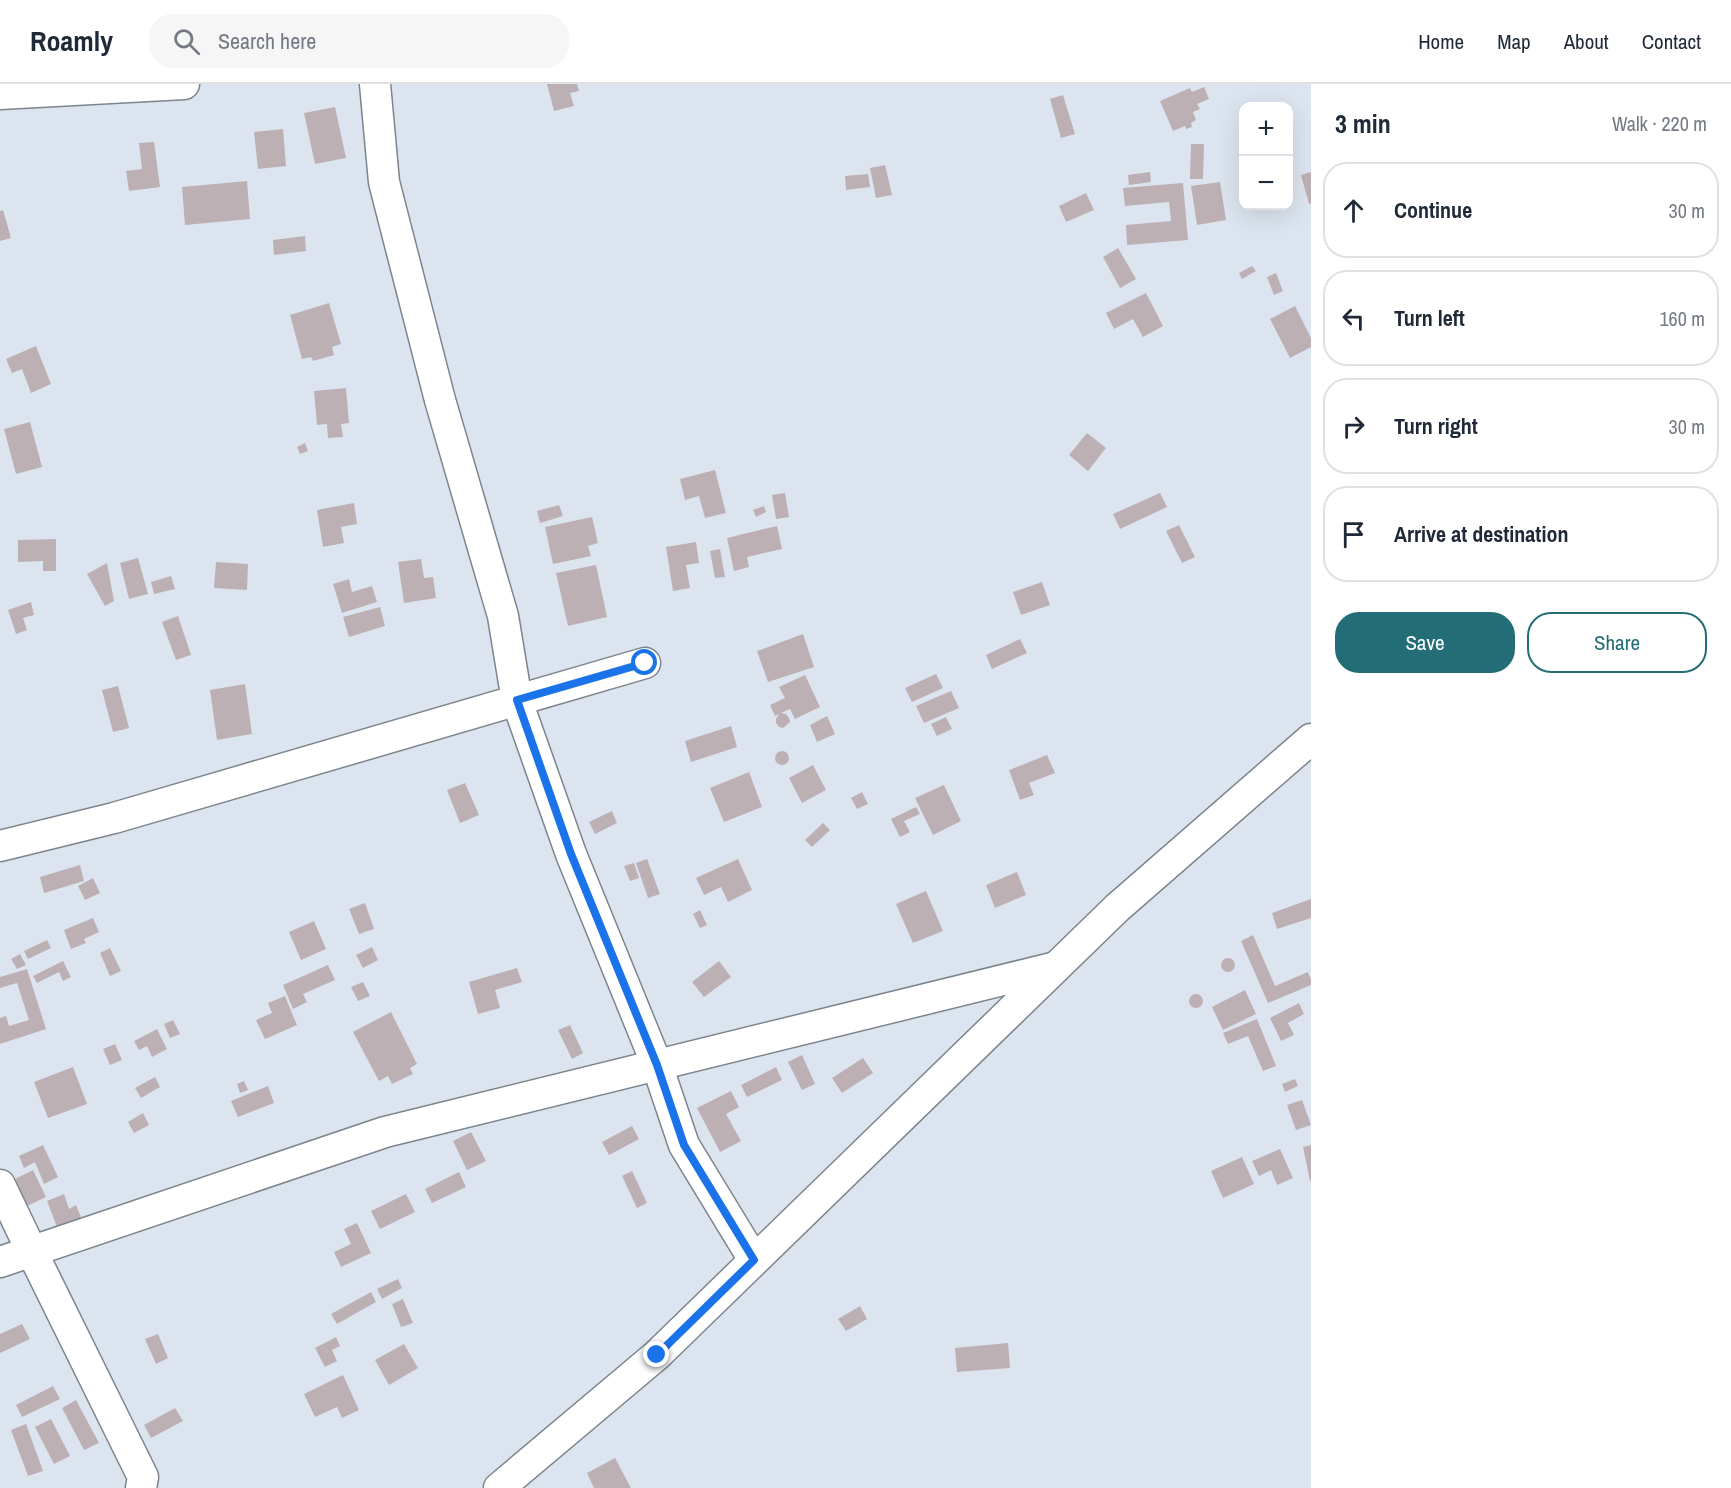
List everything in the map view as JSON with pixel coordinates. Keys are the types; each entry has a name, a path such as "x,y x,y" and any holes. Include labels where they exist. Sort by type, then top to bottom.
{"street":[{"path":"0,94 184,84"},
{"path":"375,84 384,182 440,400 503,616 517,700 571,854 657,1065 684,1145 754,1260"},
{"path":"0,846 114,818 645,663"},
{"path":"499,1488 657,1355 1117,908 1311,739"},
{"path":"0,1262 386,1132 1056,967"},
{"path":"0,1185 142,1477 141,1488"}],"building":[{"path":"547,84 577,84 579,91 570,93 574,106 554,111"},
{"path":"1204,87 1209,99 1197,104 1200,109 1193,112 1196,120 1191,123 1192,127 1186,129 1185,126 1173,131 1160,101 1190,88 1192,92"},
{"path":"1063,95 1075,134 1061,138 1050,99"},
{"path":"335,107 346,158 315,164 304,113"},
{"path":"283,129 286,166 258,169 254,132"},
{"path":"154,142 160,187 129,191 126,171 142,169 139,143"},
{"path":"1191,144 1204,144 1203,179 1190,179"},
{"path":"885,165 892,195 876,198 870,168"},
{"path":"1150,172 1151,182 1129,185 1128,175"},
{"path":"1311,172 1311,203 1309,204 1301,175"},
{"path":"868,174 870,187 846,190 845,176"},
{"path":"247,181 250,219 185,225 182,187"},
{"path":"1220,182 1226,220 1197,225 1191,186"},
{"path":"1183,183 1188,240 1127,245 1126,225 1171,221 1169,202 1125,206 1123,188"},
{"path":"1086,193 1094,210 1066,222 1059,206"},
{"path":"3,210 11,238 0,241 0,211"},
{"path":"305,236 306,251 274,255 273,240"},
{"path":"1118,248 1136,279 1120,288 1103,257"},
{"path":"1252,266 1256,271 1242,279 1239,273"},
{"path":"1276,273 1283,291 1274,295 1267,277"},
{"path":"1146,293 1163,326 1143,337 1133,319 1114,329 1106,313"},
{"path":"329,303 341,344 332,347 334,355 313,361 311,357 302,359 290,315"},
{"path":"1295,306 1311,338 1311,347 1290,358 1270,319"},
{"path":"36,346 51,384 31,393 22,369 12,373 6,359"},
{"path":"346,388 349,423 341,424 343,437 328,438 327,424 317,425 314,391"},
{"path":"30,422 42,467 16,474 4,429"},
{"path":"1087,433 1106,448 1088,471 1069,455"},
{"path":"305,443 308,451 300,454 297,447"},
{"path":"715,470 726,513 705,518 699,496 685,500 680,479"},
{"path":"785,493 789,517 776,519 772,495"},
{"path":"1160,493 1167,507 1120,529 1113,514"},
{"path":"354,503 357,524 341,527 344,543 323,547 317,510"},
{"path":"559,505 563,516 540,523 537,511"},
{"path":"764,506 766,512 756,517 753,510"},
{"path":"592,517 598,543 588,546 591,556 553,564 545,527"},
{"path":"1179,525 1195,557 1182,563 1166,531"},
{"path":"777,526 782,549 747,557 749,567 734,571 727,538"},
{"path":"56,539 56,571 43,571 43,561 18,562 18,540"},
{"path":"696,542 699,563 686,565 690,588 673,591 666,547"},
{"path":"720,549 725,577 715,578 710,551"},
{"path":"138,558 148,594 129,599 120,563"},
{"path":"421,559 424,578 433,577 436,598 404,603 398,562"},
{"path":"216,562 248,564 247,590 214,588"},
{"path":"107,563 114,601 105,606 87,574"},
{"path":"596,565 607,617 568,626 556,573"},
{"path":"171,576 175,589 154,594 151,582"},
{"path":"349,579 352,592 372,586 377,602 342,613 333,584"},
{"path":"1042,582 1050,605 1021,615 1013,592"},
{"path":"31,602 34,615 23,618 27,630 16,634 8,610"},
{"path":"380,607 385,626 349,637 343,617"},
{"path":"178,616 191,655 176,660 162,622"},
{"path":"803,634 814,667 768,682 757,651"},
{"path":"1020,639 1027,653 992,669 986,655"},
{"path":"936,674 943,688 912,702 905,688"},
{"path":"805,675 820,707 795,719 790,709 781,713 786,714 790,722 783,728 779,727 776,719 779,714 775,716 770,705 785,698 779,687"},
{"path":"245,684 252,734 217,740 210,690"},
{"path":"118,686 129,728 113,732 102,690"},
{"path":"951,691 959,708 924,723 916,706"},
{"path":"827,716 835,734 817,742 810,725"},
{"path":"946,717 952,729 937,736 931,724"},
{"path":"731,726 737,747 691,762 685,741"},
{"path":"782,751 787,753 789,758 787,763 782,765 777,763 775,758 777,753"},
{"path":"1047,755 1055,773 1029,783 1034,795 1020,800 1009,770"},
{"path":"813,765 826,790 802,803 789,778"},
{"path":"749,772 762,807 724,822 710,788"},
{"path":"465,783 479,815 460,823 447,790"},
{"path":"944,785 961,821 933,835 915,798"},
{"path":"862,792 868,804 857,809 851,798"},
{"path":"916,807 920,814 904,821 910,832 900,837 891,819"},
{"path":"612,811 617,823 595,834 589,822"},
{"path":"823,823 830,830 812,847 805,840"},
{"path":"647,859 660,894 648,898 636,863"},
{"path":"738,859 752,890 728,902 721,887 704,895 696,878"},
{"path":"634,863 639,878 630,881 624,866"},
{"path":"80,865 84,881 44,893 40,877"},
{"path":"1017,872 1026,895 995,908 986,885"},
{"path":"93,878 100,893 85,900 78,886"},
{"path":"926,891 943,931 913,943 896,904"},
{"path":"1311,899 1311,918 1277,929 1272,913"},
{"path":"365,903 374,929 359,934 349,909"},
{"path":"700,910 707,925 700,928 693,914"},
{"path":"93,918 99,932 84,939 86,943 71,949 64,930"},
{"path":"314,921 326,949 301,960 289,932"},
{"path":"1253,935 1275,986 1308,972 1311,985 1268,1003 1241,941"},
{"path":"47,940 51,948 28,959 24,951"},
{"path":"372,947 378,960 363,968 356,955"},
{"path":"110,948 121,971 110,976 100,953"},
{"path":"20,954 26,965 17,969 11,959"},
{"path":"1228,958 1233,960 1235,965 1233,970 1228,972 1223,970 1221,965 1223,960"},
{"path":"63,961 71,977 63,981 59,972 37,983 33,976"},
{"path":"719,961 731,977 704,997 692,982"},
{"path":"328,965 335,980 303,994 307,1002 293,1009 283,985"},
{"path":"517,968 522,982 495,990 500,1008 478,1014 469,982"},
{"path":"27,969 46,1029 0,1044 0,1018 6,1016 9,1026 29,1020 17,983 0,988 0,977"},
{"path":"363,982 370,996 358,1001 351,987"},
{"path":"1245,990 1256,1014 1223,1030 1212,1007"},
{"path":"1196,994 1201,996 1203,1001 1201,1006 1196,1008 1191,1006 1189,1001 1191,996"},
{"path":"285,996 297,1025 265,1039 256,1020 272,1013 268,1003"},
{"path":"1299,1003 1304,1014 1288,1023 1294,1035 1281,1041 1270,1018"},
{"path":"391,1012 417,1064 410,1068 413,1074 392,1084 388,1076 379,1081 353,1032"},
{"path":"1257,1019 1276,1066 1263,1071 1248,1036 1228,1044 1223,1033"},
{"path":"173,1020 180,1034 170,1038 164,1024"},
{"path":"570,1025 583,1053 572,1059 558,1030"},
{"path":"157,1029 167,1049 152,1057 147,1046 139,1050 134,1041"},
{"path":"115,1044 122,1060 110,1065 103,1049"},
{"path":"802,1055 815,1084 802,1090 788,1062"},
{"path":"863,1058 873,1073 842,1093 832,1078"},
{"path":"73,1067 87,1104 48,1118 34,1082"},
{"path":"776,1067 782,1080 747,1097 741,1085"},
{"path":"155,1077 160,1087 141,1098 135,1088"},
{"path":"1295,1079 1298,1086 1285,1092 1282,1084"},
{"path":"244,1081 248,1090 240,1093 237,1084"},
{"path":"268,1086 274,1103 238,1117 231,1101"},
{"path":"731,1091 739,1107 726,1114 741,1141 720,1152 697,1108"},
{"path":"1302,1100 1311,1125 1296,1130 1287,1105"},
{"path":"143,1113 149,1125 134,1133 128,1122"},
{"path":"632,1126 639,1139 609,1155 602,1142"},
{"path":"471,1132 486,1161 467,1170 453,1141"},
{"path":"43,1145 58,1177 44,1184 35,1162 24,1168 19,1156"},
{"path":"1311,1145 1311,1181 1310,1181 1303,1147"},
{"path":"1280,1149 1293,1178 1277,1185 1271,1170 1259,1176 1252,1161"},
{"path":"1242,1157 1254,1184 1223,1198 1211,1171"},
{"path":"33,1170 46,1197 27,1206 15,1179"},
{"path":"632,1171 647,1203 637,1208 622,1176"},
{"path":"459,1172 466,1187 432,1203 425,1189"},
{"path":"64,1194 69,1209 76,1205 83,1222 59,1232 47,1201"},
{"path":"406,1194 415,1212 380,1229 371,1211"},
{"path":"357,1223 371,1253 341,1267 334,1252 351,1244 344,1229"},
{"path":"398,1279 402,1288 382,1299 377,1289"},
{"path":"371,1292 376,1302 337,1324 331,1314"},
{"path":"403,1299 413,1323 401,1327 392,1304"},
{"path":"860,1306 867,1319 846,1331 838,1319"},
{"path":"22,1324 30,1339 0,1353 0,1334"},
{"path":"158,1334 168,1358 156,1364 145,1339"},
{"path":"336,1337 340,1346 332,1350 337,1361 325,1367 315,1348"},
{"path":"1008,1343 1010,1368 957,1372 955,1348"},
{"path":"404,1344 418,1368 389,1385 375,1360"},
{"path":"343,1375 359,1410 342,1418 337,1407 315,1417 304,1394"},
{"path":"53,1386 60,1399 22,1417 16,1405"},
{"path":"76,1400 99,1443 84,1450 62,1408"},
{"path":"175,1408 183,1421 151,1438 144,1425"},
{"path":"51,1419 70,1456 54,1464 35,1427"},
{"path":"26,1424 43,1471 28,1476 11,1430"},
{"path":"615,1458 631,1488 594,1488 587,1473"}],"route":[{"path":"645,663 517,700 571,854 657,1065 684,1145 754,1260 657,1355"}]}
